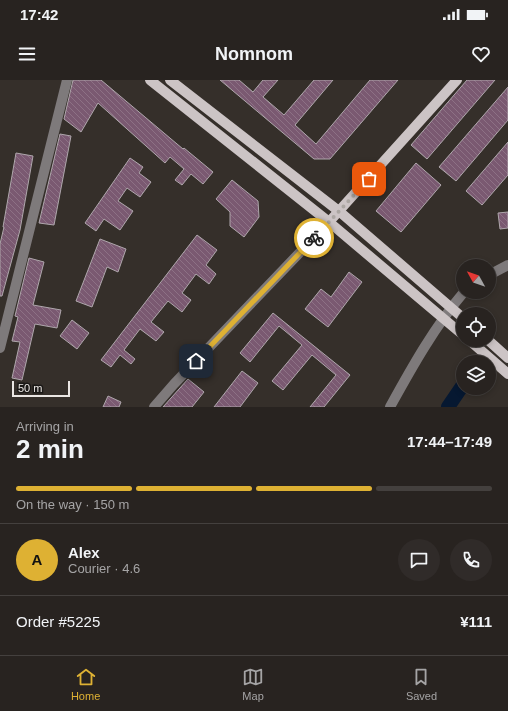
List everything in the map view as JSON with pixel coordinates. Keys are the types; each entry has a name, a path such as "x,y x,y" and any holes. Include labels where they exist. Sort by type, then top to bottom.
{"main road":[{"path":"150,80 329,222 456,330"},
{"path":"170,80 340,212 456,312"},
{"path":"329,222 340,212 457,80"},
{"path":"477,347 508,374"},
{"path":"496,347 508,358"}],"street":[{"path":"0,348 67,80"},
{"path":"154,407 329,222"},
{"path":"496,271 508,265"},
{"path":"390,407 420,356 451,307 458,299"}],"building":[{"path":"73,80 101,80 183,149 184,148 213,172 203,184 191,174 182,185 175,180 184,169 170,157 165,163 98,103 81,132 64,119"},
{"path":"220,80 239,80 253,92 263,80 278,80 263,97 284,115 314,80 333,80 295,125 316,144 370,80 398,80 330,159 314,159"},
{"path":"467,80 495,80 427,159 411,145"},
{"path":"508,87 508,120 456,181 439,167"},
{"path":"60,134 71,136 54,225 39,223"},
{"path":"508,142 508,175 482,205 466,191"},
{"path":"16,153 33,156 20,230 2,296 0,296 0,244"},
{"path":"130,158 143,167 139,173 151,182 140,197 127,188 118,201 133,211 120,230 104,219 96,231 85,223"},
{"path":"416,163 441,185 401,232 376,211"},
{"path":"232,180 258,201 259,217 244,237 230,226 230,212 216,199"},
{"path":"508,212 508,228 500,229 498,213"},
{"path":"197,235 217,250 206,265 216,274 209,284 196,274 182,293 191,300 182,312 168,301 151,322 164,332 156,341 140,329 124,350 135,359 131,364 120,355 111,367 101,360"},
{"path":"100,239 126,249 118,272 107,267 92,307 76,301"},
{"path":"29,258 44,262 33,305 61,310 57,328 35,324 22,380 12,378 20,342 12,341 18,317 15,316"},
{"path":"349,272 362,282 328,327 305,309 321,289 331,297"},
{"path":"273,313 350,375 324,407 310,407 336,375 312,355 283,390 272,381 302,345 279,326 250,362 240,353"},
{"path":"72,320 89,333 77,349 60,336"},
{"path":"242,371 258,383 240,407 214,407"},
{"path":"188,379 204,392 192,407 163,407"},
{"path":"108,396 121,402 119,407 103,407"}],"waterway":[{"path":"448,407 456,395"}],"way so far":[{"path":"314,238 340,212 369,179"}],"route":[{"path":"196,361 314,238"}]}
